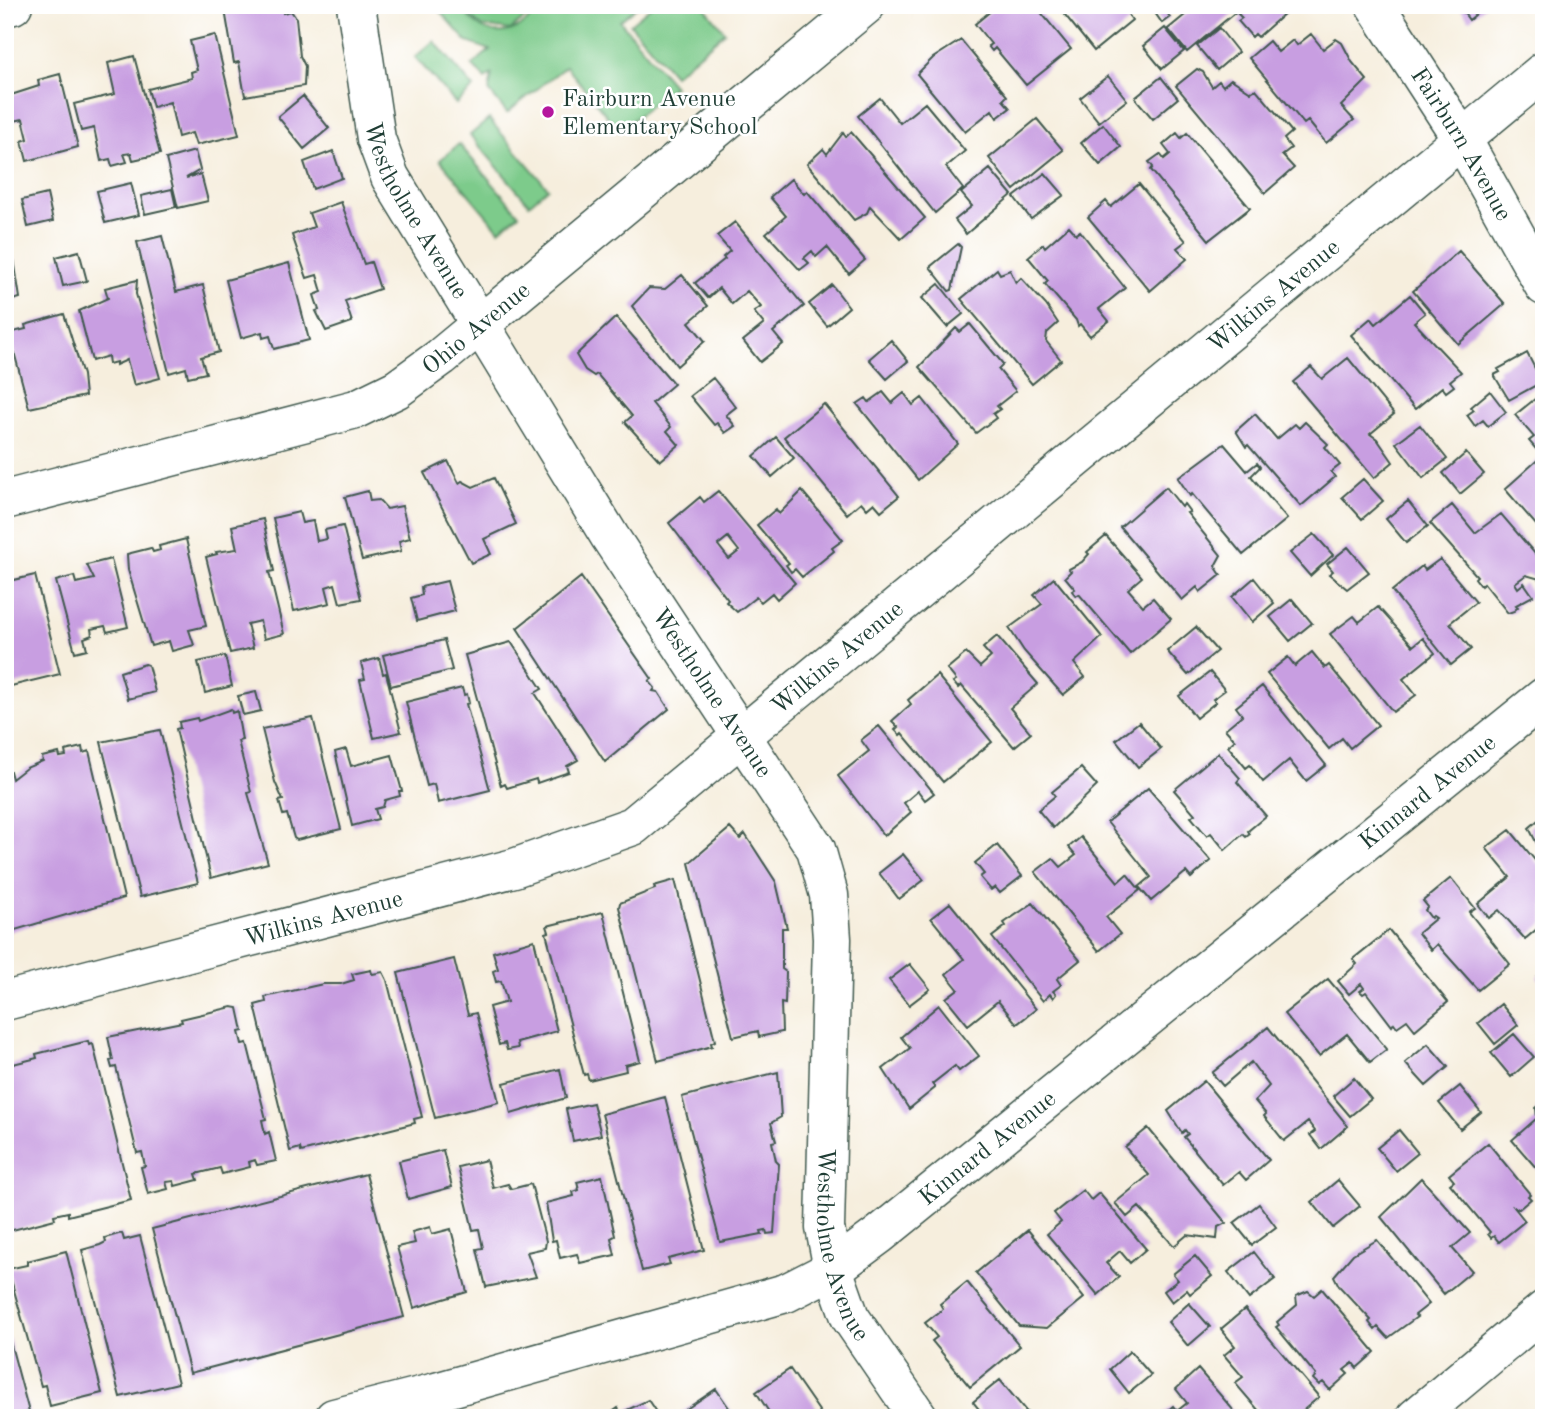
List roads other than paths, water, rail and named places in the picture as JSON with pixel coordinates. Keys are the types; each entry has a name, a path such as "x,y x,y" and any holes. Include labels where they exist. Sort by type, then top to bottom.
{"street":[{"path":"5,7 13,5"},
{"name":"Westholme Avenue","path":"356,5 376,139 390,177 610,537 816,849 829,895 832,939 825,1228 832,1269 850,1317 919,1418"},
{"name":"Ohio Avenue","path":"5,500 356,409 397,388 480,326 866,5"},
{"name":"Fairburn Avenue","path":"1375,5 1462,139 1544,286"},
{"name":"Wilkins Avenue","path":"5,1001 514,868 633,827 1544,71"},
{"name":"Kinnard Avenue","path":"334,1418 440,1405 786,1293 832,1269 879,1235 1544,697"},
{"path":"1415,1418 1544,1310"}],"place":[{"name":"Fairburn Avenue Elementary School","path":"548,112"}]}
